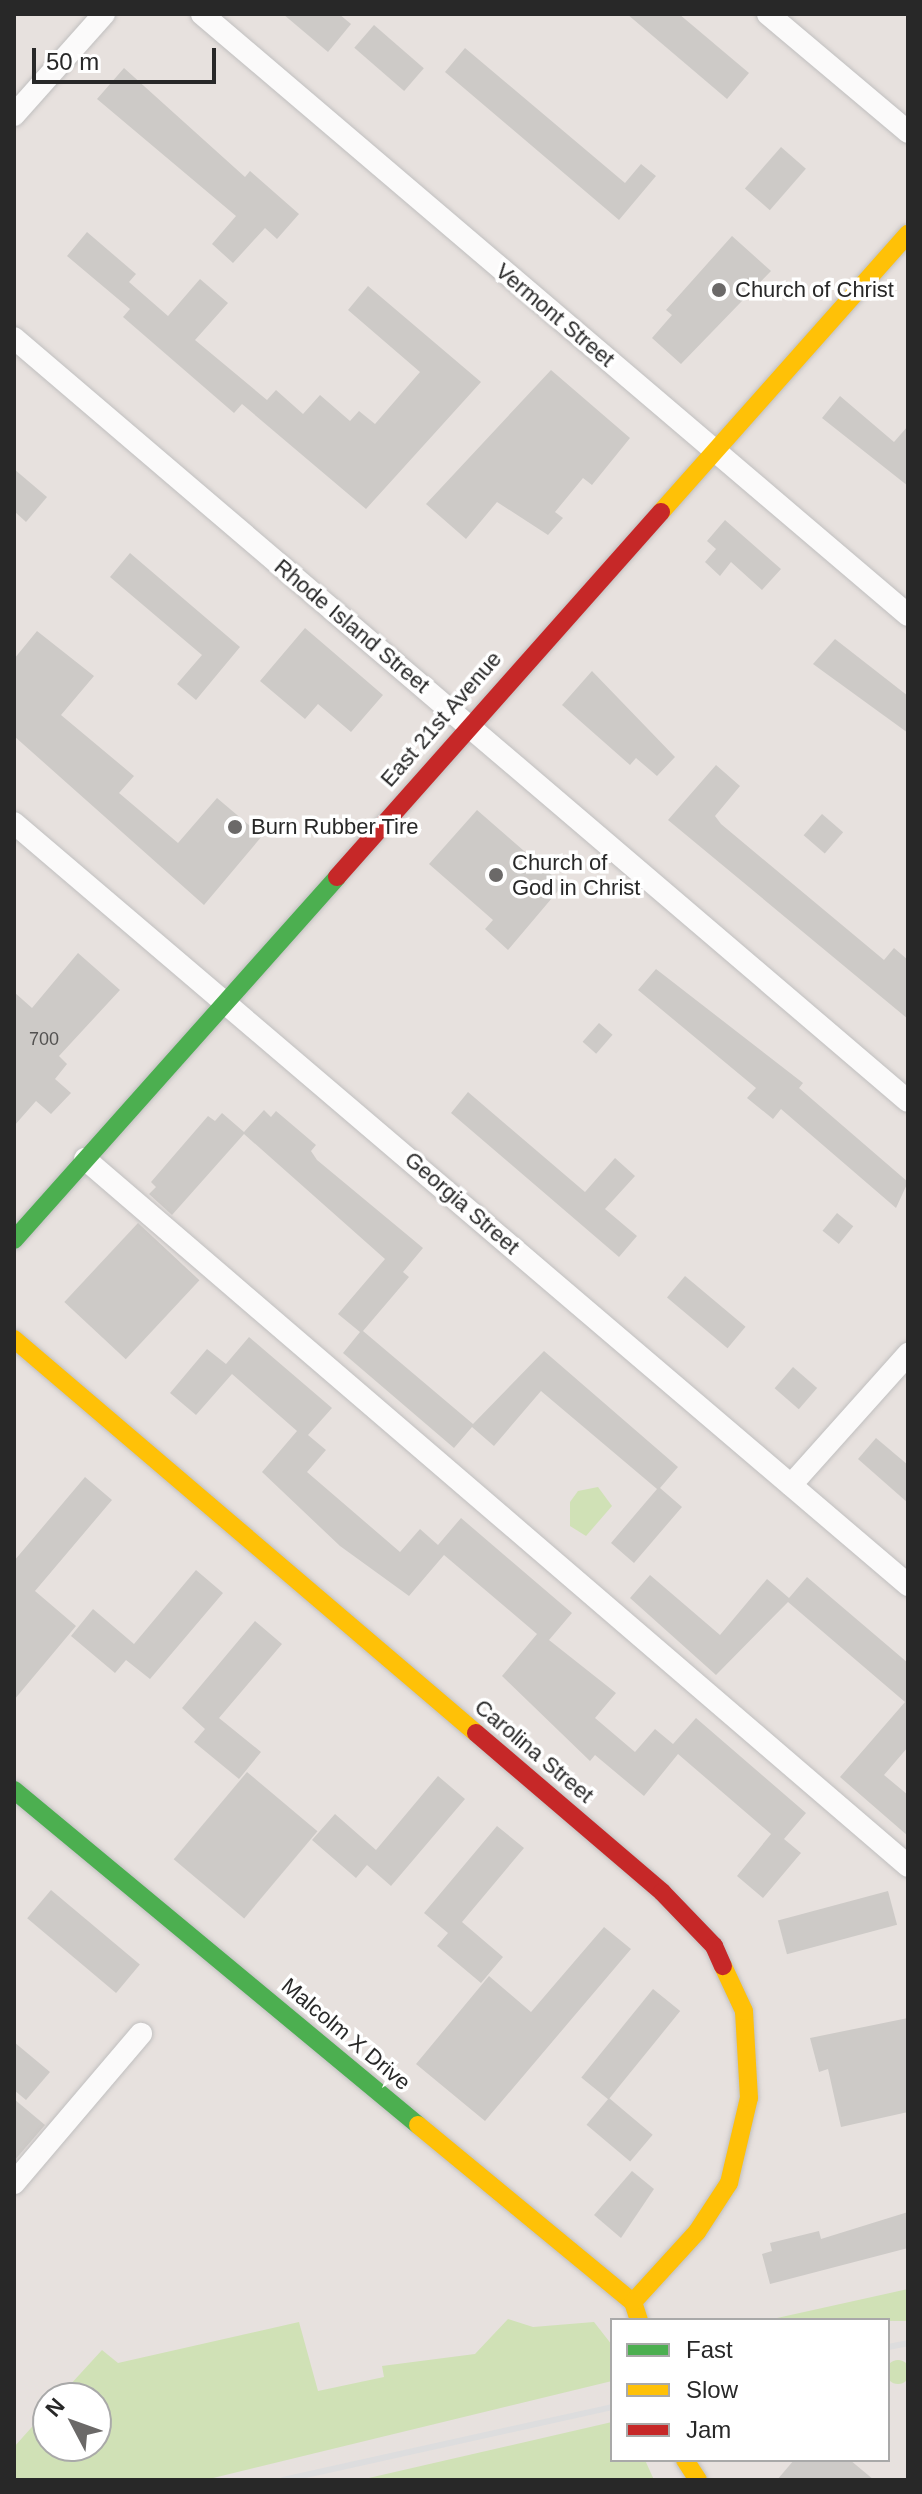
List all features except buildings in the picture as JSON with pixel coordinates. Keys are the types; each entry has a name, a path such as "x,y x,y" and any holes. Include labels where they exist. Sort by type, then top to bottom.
{"street":[{"path":"14,115 104,14"},
{"name":"Vermont Street","path":"202,14 908,615"},
{"path":"768,14 908,132"},
{"name":"East 21st Avenue","path":"14,1240 712,449 908,234"},
{"name":"Rhode Island Street","path":"14,338 908,1101"},
{"name":"Georgia Street","path":"14,823 908,1585"},
{"path":"85,1159 908,1866"},
{"name":"Carolina Street","path":"14,1339 662,1892 714,1946 744,2011 749,2098 729,2183 697,2232 636,2311"},
{"path":"791,1485 908,1354"},
{"name":"Malcolm X Drive","path":"15,1792 636,2311"},
{"path":"14,2183 141,2034"},
{"path":"686,2462 698,2480"}],"green space":[{"path":"598,1487 612,1506 586,1536 570,1526 570,1502 578,1491"},
{"path":"908,2289 908,2321 890,2321 890,2318 777,2318"},
{"path":"508,2319 533,2327 594,2322 610,2342 610,2381 205,2480 14,2480 14,2447 32,2427 32,2462 112,2462 112,2382 73,2382 102,2350 118,2363 299,2322 318,2391 384,2377 382,2366 475,2354"},
{"path":"893,2360 903,2360 910,2367 910,2377 903,2384 890,2382 890,2362"},
{"path":"610,2422 610,2462 646,2462 654,2480 360,2480"}],"railway":[{"path":"890,2347 908,2343"},
{"path":"283,2480 610,2407"}],"traffic: fast":[{"path":"14,1240 337,877"},
{"path":"14,1790 418,2125"}],"traffic: slow":[{"path":"661,512 908,234"},
{"path":"14,1339 476,1733"},
{"path":"633,2302 697,2232 729,2183 749,2098 744,2011 723,1966"},
{"path":"418,2125 633,2302 638,2318"},
{"path":"686,2462 698,2480"}],"traffic: jam":[{"path":"337,877 661,512"},
{"path":"476,1733 662,1892 714,1946 723,1966"}],"place":[{"name":"Church of Christ","path":"719,290"},
{"name":"Burn Rubber Tire","path":"235,827"},
{"name":"Church of God in Christ","path":"496,875"}]}
